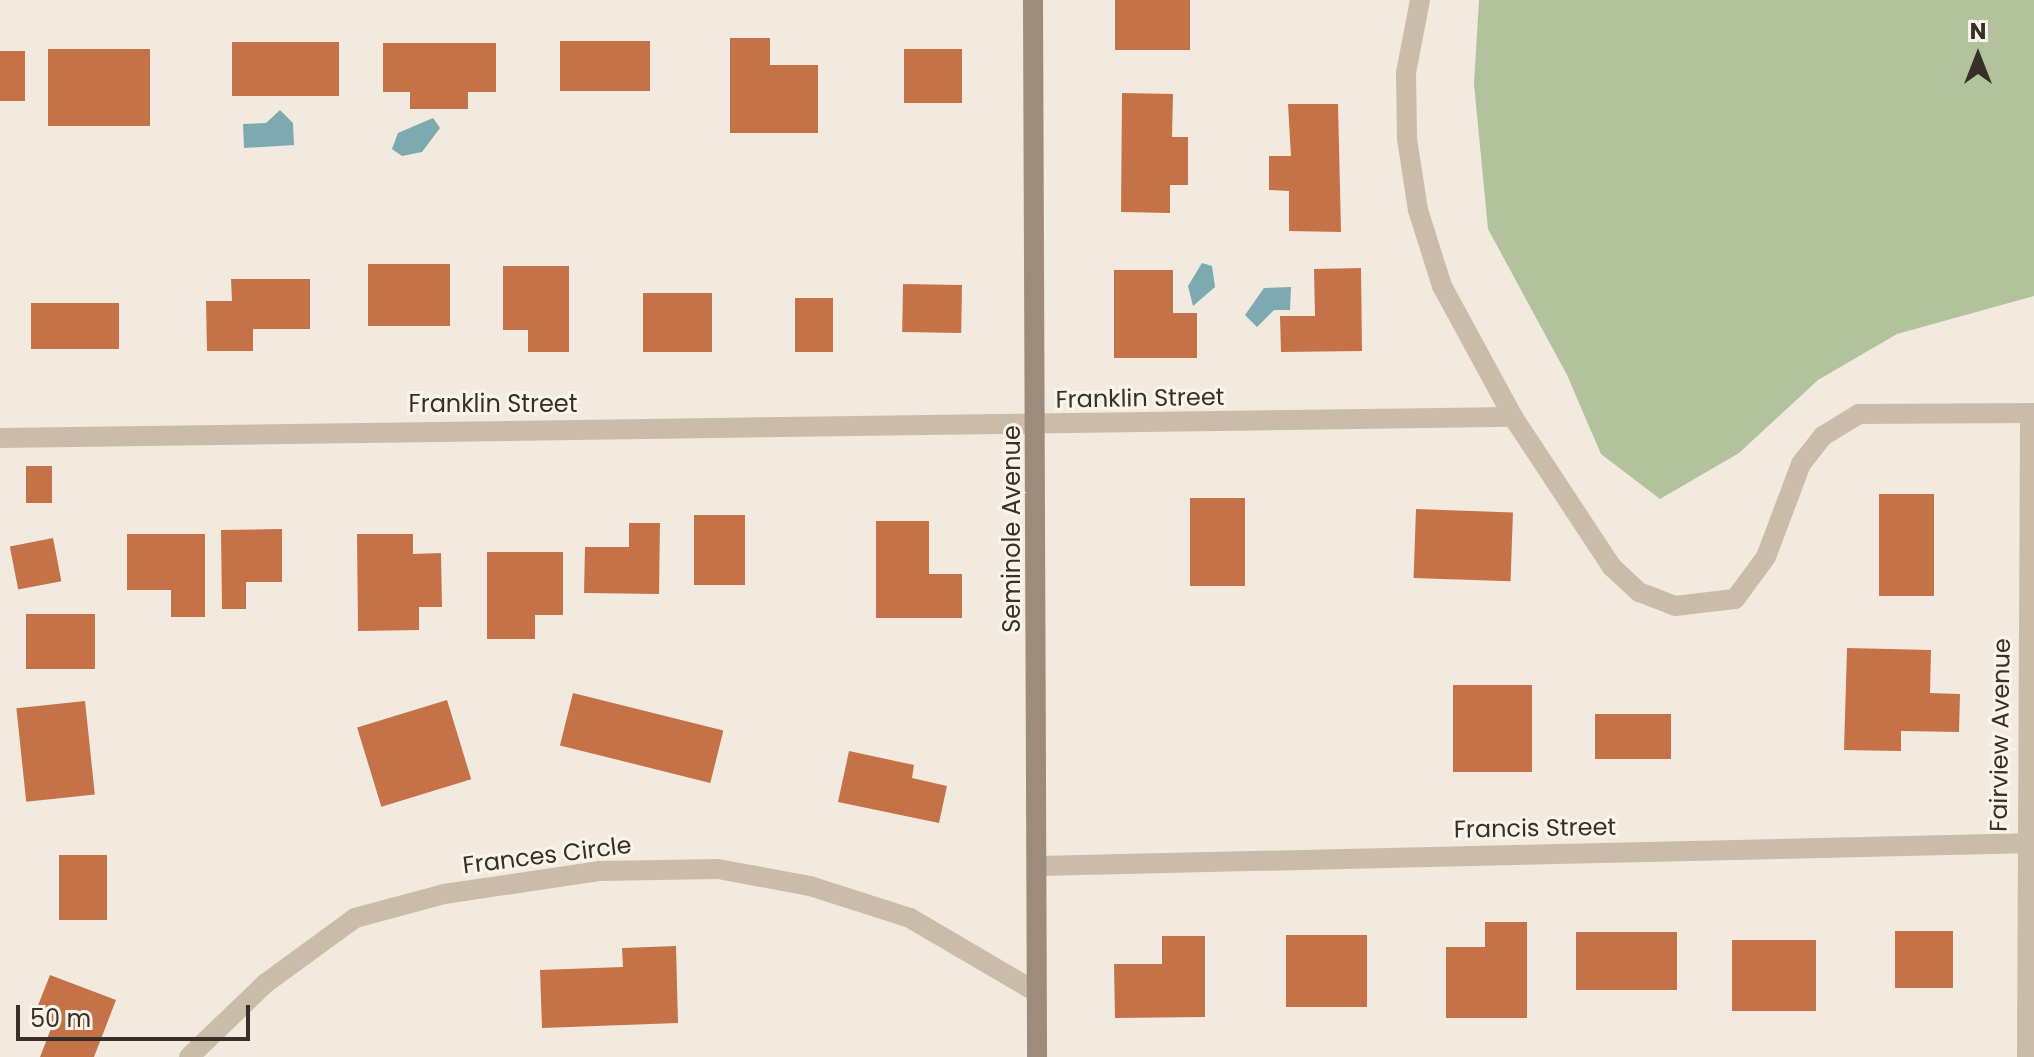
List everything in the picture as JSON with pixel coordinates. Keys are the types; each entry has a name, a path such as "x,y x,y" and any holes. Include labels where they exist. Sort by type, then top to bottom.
{"street":[{"name":"Seminole Avenue","path":"1033,0 1038,425 1037,1057"},
{"path":"1420,0 1406,73 1418,210 1442,286 1513,417 1612,567 1639,592 1675,606 1706,606 1735,599 1752,582 1801,464 1823,436 1859,414 2032,413"},
{"name":"Fairview Avenue","path":"2027,1057 2032,413"},
{"name":"Franklin Street","path":"0,438 1513,417"},
{"name":"Francis Street","path":"1038,866 2030,843"},
{"name":"Frances Circle","path":"189,1057 266,983 355,918 444,894 600,871 718,869 810,886 910,918 1036,992"}],"green space":[{"path":"1479,0 2034,0 2034,296 1897,334 1818,380 1739,453 1660,499 1601,454 1567,375 1488,229 1474,84"}],"water":[{"path":"280,110 293,123 294,145 244,148 243,124 266,123"},
{"path":"433,118 440,128 422,152 402,156 392,149 398,133"},
{"path":"1202,263 1212,266 1215,287 1193,306 1188,286"},
{"path":"1291,287 1290,310 1274,310 1257,327 1245,315 1264,288"}],"building":[{"path":"1115,0 1190,0 1190,50 1115,50"},
{"path":"730,38 770,38 770,65 818,65 818,133 730,133"},
{"path":"560,41 650,41 650,91 560,91"},
{"path":"232,42 339,42 339,96 232,96"},
{"path":"383,43 496,43 496,92 468,92 468,109 410,109 410,92 383,92"},
{"path":"48,49 150,49 150,126 48,126"},
{"path":"904,49 962,49 962,103 904,103"},
{"path":"0,51 25,51 25,101 0,101"},
{"path":"1122,93 1173,94 1172,137 1188,137 1188,185 1170,185 1170,213 1121,212"},
{"path":"1288,104 1338,104 1341,232 1289,231 1289,191 1269,190 1269,156 1291,156"},
{"path":"368,264 450,264 450,326 368,326"},
{"path":"503,266 569,266 569,352 528,352 528,330 503,330"},
{"path":"1361,268 1362,351 1281,352 1280,316 1315,316 1314,269"},
{"path":"1114,270 1173,270 1173,313 1197,313 1197,358 1114,358"},
{"path":"231,279 310,279 310,329 253,329 253,351 207,351 206,301 232,301"},
{"path":"903,284 962,285 961,333 902,332"},
{"path":"643,293 712,293 712,352 643,352"},
{"path":"795,298 833,298 833,352 795,352"},
{"path":"31,303 119,303 119,349 31,349"},
{"path":"26,466 52,466 52,503 26,503"},
{"path":"1879,494 1934,494 1934,596 1879,596"},
{"path":"1190,498 1245,498 1245,586 1190,586"},
{"path":"1416,509 1513,512 1511,581 1414,578"},
{"path":"694,515 745,515 745,585 694,585"},
{"path":"876,521 929,521 929,574 962,574 962,618 876,618"},
{"path":"629,523 660,523 659,594 584,593 585,547 629,547"},
{"path":"282,529 282,582 246,582 246,609 222,609 221,530"},
{"path":"127,534 205,534 205,617 171,617 171,590 127,590"},
{"path":"357,534 413,534 413,554 441,553 442,607 419,607 419,630 358,631"},
{"path":"53,538 61,581 18,590 10,546"},
{"path":"487,552 563,552 563,615 535,615 535,639 487,639"},
{"path":"26,614 95,614 95,669 26,669"},
{"path":"1847,648 1931,650 1930,693 1960,694 1959,732 1901,731 1901,751 1844,750"},
{"path":"1453,685 1532,685 1532,772 1453,772"},
{"path":"573,693 723,730 710,783 560,745"},
{"path":"447,700 471,779 381,807 357,727"},
{"path":"85,701 95,794 26,802 16,708"},
{"path":"1595,714 1671,714 1671,759 1595,759"},
{"path":"849,751 914,765 912,778 947,786 939,823 838,802"},
{"path":"59,855 107,855 107,920 59,920"},
{"path":"1485,922 1527,922 1527,1018 1446,1018 1446,947 1485,947"},
{"path":"1895,931 1953,931 1953,988 1895,988"},
{"path":"1576,932 1677,932 1677,990 1576,990"},
{"path":"1286,935 1367,935 1367,1007 1286,1007"},
{"path":"1162,936 1205,936 1205,1017 1115,1018 1114,964 1162,964"},
{"path":"1732,940 1816,940 1816,1011 1732,1011"},
{"path":"676,946 678,1023 542,1028 540,970 623,967 622,948"},
{"path":"50,975 116,1000 94,1057 40,1057 52,1026 33,1018"}]}
